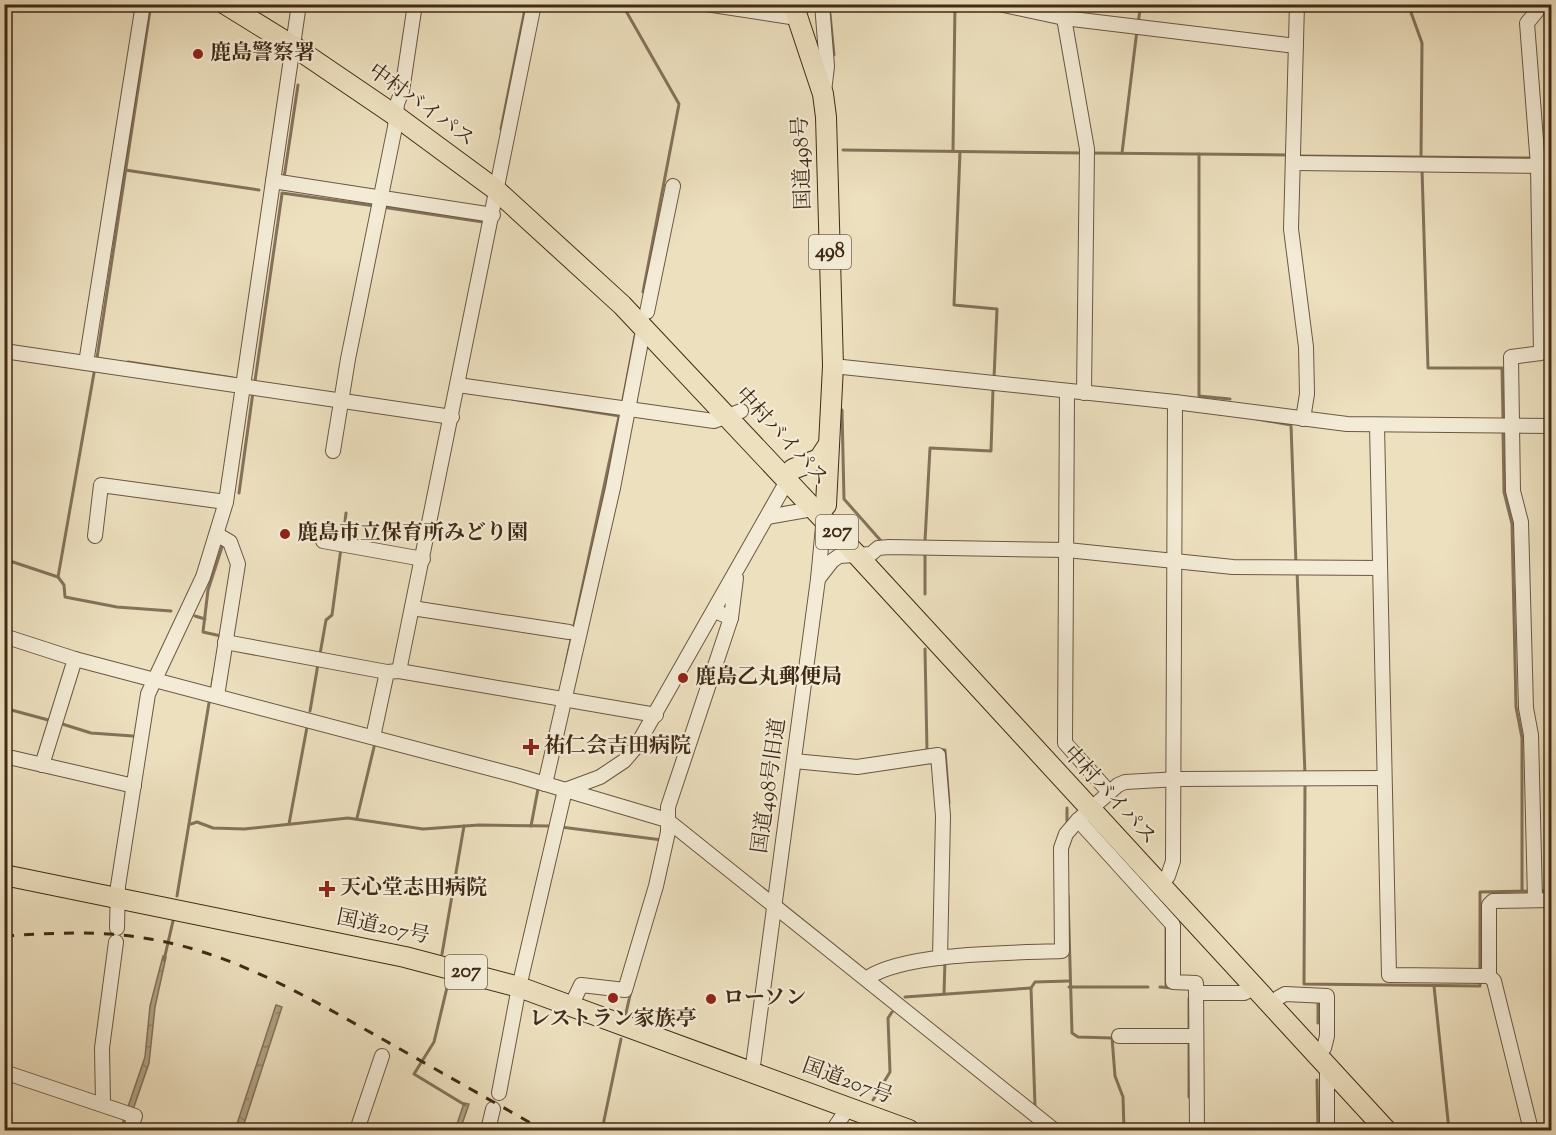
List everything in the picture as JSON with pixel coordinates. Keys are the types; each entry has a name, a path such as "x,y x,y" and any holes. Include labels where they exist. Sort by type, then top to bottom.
{"highway":[{"name":"中村バイパス","path":"225,4 294,40"},
{"name":"中村バイパス","path":"249,4 294,40 397,110 496,185 645,319 1094,806 1278,998 1386,1131"},
{"name":"国道498号","path":"795,11 823,94 826,117 833,366 829,444 821,511"},
{"path":"791,475 819,459 829,444"},
{"name":"国道207号","path":"4,875 405,957 519,987 572,1004 909,1131"},
{"name":"中村バイパス","path":"1164,881 1176,916 1254,988 1401,1131"}],"street":[{"path":"87,357 143,4"},
{"path":"117,928 119,898 148,694 189,610 218,535 226,502 280,182 299,4"},
{"path":"333,451 402,91 416,4"},
{"path":"373,737 412,608 416,558 446,416 458,385 493,215 496,185 534,4"},
{"path":"706,4 795,11"},
{"path":"822,4 827,66 823,94"},
{"path":"999,4 1044,9 1064,18 1296,46"},
{"path":"1297,4 1295,157 1291,229 1308,370 1303,418"},
{"path":"1535,894 1531,735 1526,708 1521,522 1513,491 1511,357 1541,353 1545,166 1527,23 1537,11 1537,4"},
{"path":"1064,18 1087,153 1084,393"},
{"path":"1295,157 1421,164 1545,166"},
{"path":"280,182 493,215"},
{"path":"545,784 560,698 610,499 621,408 645,319 673,186"},
{"path":"4,351 87,357 244,386 446,416"},
{"path":"833,366 1377,426 1551,426"},
{"path":"458,385 714,421 735,414"},
{"path":"1066,392 1065,743 1094,806 1176,916 1173,925 1173,982 1196,983 1197,1131"},
{"path":"1164,881 1173,861 1170,560 1175,402"},
{"path":"1377,426 1389,975 1483,976 1494,981 1531,1131"},
{"path":"565,790 600,777 624,761 656,715 791,475"},
{"path":"95,536 101,485 226,502"},
{"path":"767,517 821,511"},
{"name":"国道498号旧道","path":"752,1073 818,579 821,511"},
{"path":"217,696 238,564 230,542 218,535"},
{"path":"323,541 416,558"},
{"path":"818,579 839,556 864,554 878,548 1067,554 1170,560 1233,567 1380,568"},
{"path":"572,1004 581,985 625,990 656,886 665,840 668,807 730,618 736,573"},
{"path":"412,608 569,632"},
{"path":"715,611 730,618"},
{"path":"4,636 75,659 373,737 667,820 867,978 1054,1131"},
{"path":"225,642 656,715"},
{"path":"42,765 75,659"},
{"path":"794,761 857,767 938,755 943,816 945,957"},
{"path":"4,756 134,786"},
{"path":"598,799 600,777"},
{"path":"867,978 886,969 945,957 1062,951 1061,848 1066,834 1094,806 1125,782 1384,778"},
{"path":"499,1093 519,987 565,790"},
{"path":"1483,976 1489,905 1493,901 1535,894 1551,900"},
{"path":"103,1103 102,1048 116,942"},
{"path":"1196,993 1244,993 1254,988"},
{"path":"1278,998 1285,994 1327,996 1325,1057 1327,1131"},
{"path":"1119,1036 1196,1036"},
{"path":"357,1131 382,1056"},
{"path":"4,1072 129,1113 130,1131"},
{"path":"833,1131 848,1108"},
{"path":"488,1131 493,1109"}],"water":[{"path":"163,956 166,957 155,1007 149,1063 126,1130 120,1130 145,1057 150,1006"},
{"path":"276,1005 282,1007 242,1130 235,1130"},
{"path":"464,1103 469,1104 460,1130 455,1130"}],"waterway":[{"path":"97,358 151,4"},
{"path":"309,4 309,10"},
{"path":"501,129 526,4"},
{"path":"622,4 679,104 643,292"},
{"path":"829,4 834,55"},
{"path":"953,151 955,4"},
{"path":"1138,23 1141,4"},
{"path":"1408,4 1422,43 1421,159"},
{"path":"1122,153 1137,30"},
{"path":"284,178 298,85"},
{"path":"843,150 1084,153"},
{"path":"960,152 954,305 997,309 994,378"},
{"path":"1091,153 1288,155"},
{"path":"1199,154 1199,396 1230,399"},
{"path":"1298,156 1534,158"},
{"path":"1541,158 1552,159"},
{"path":"1422,169 1428,368 1502,368 1503,418"},
{"path":"125,170 259,190"},
{"path":"282,193 375,206"},
{"path":"255,381 282,194"},
{"path":"382,207 483,222"},
{"path":"622,405 635,336"},
{"path":"128,362 233,378"},
{"path":"58,577 94,373"},
{"path":"925,541 930,448 991,451 993,389"},
{"path":"239,493 253,392"},
{"path":"512,399 620,416"},
{"path":"842,410 844,499 882,542"},
{"path":"566,663 620,412"},
{"path":"1257,419 1291,425 1296,564"},
{"path":"1503,432 1504,492 1512,524 1516,707 1522,738 1522,891"},
{"path":"343,539 346,513"},
{"path":"220,639 221,636 203,632 208,590 222,547"},
{"path":"320,654 326,620 332,615 341,548"},
{"path":"925,554 925,594"},
{"path":"4,559 58,577 64,585 65,597 117,607 171,611"},
{"path":"1297,571 1305,774"},
{"path":"195,616 205,619"},
{"path":"925,649 927,751"},
{"path":"310,711 318,664"},
{"path":"212,686 213,678"},
{"path":"177,896 209,703"},
{"path":"4,708 52,721"},
{"path":"59,723 91,733 133,736"},
{"path":"289,824 307,727"},
{"path":"357,818 375,743"},
{"path":"939,750 945,750 949,803"},
{"path":"1305,784 1304,984 1480,986 1480,979"},
{"path":"531,826 538,789"},
{"path":"1067,808 1067,821"},
{"path":"191,824 197,822 213,828 244,829 348,818 423,829 479,825 552,826"},
{"path":"442,954 464,826"},
{"path":"561,827 662,840"},
{"path":"1480,972 1480,892 1531,891"},
{"path":"1540,891 1552,891"},
{"path":"1068,895 1072,1033 1078,1037 1112,1038 1115,1076 1123,1097 1124,1130"},
{"path":"164,960 173,921"},
{"path":"1166,926 1166,987"},
{"path":"944,994 945,960"},
{"path":"449,979 434,1042 414,1074 465,1105"},
{"path":"1035,1106 1031,988 1035,982 1069,981"},
{"path":"1434,986 1449,1130"},
{"path":"1069,987 1148,987"},
{"path":"1160,987 1173,988"},
{"path":"905,997 1031,988"},
{"path":"626,1013 631,991"},
{"path":"1189,998 1189,1030"},
{"path":"1318,999 1318,1023"},
{"path":"873,1100 890,1072 888,1018 892,1012"},
{"path":"602,1130 621,1039"},
{"path":"1189,1043 1189,1097"},
{"path":"1317,1080 1318,1130"},
{"path":"1034,1125 1034,1130"}],"railway":[{"path":"4,936 59,933 114,934 150,939 212,955 242,966 300,994 543,1130"}],"place":[{"name":"鹿島警察署","path":"198,54"},
{"name":"鹿島市立保育所みどり園","path":"285,534"},
{"name":"鹿島乙丸郵便局","path":"683,678"},
{"name":"祐仁会吉田病院","path":"531,747"},
{"name":"天心堂志田病院","path":"327,889"},
{"name":"レストラン家族亭","path":"613,998"},
{"name":"ローソン","path":"711,999"}]}
